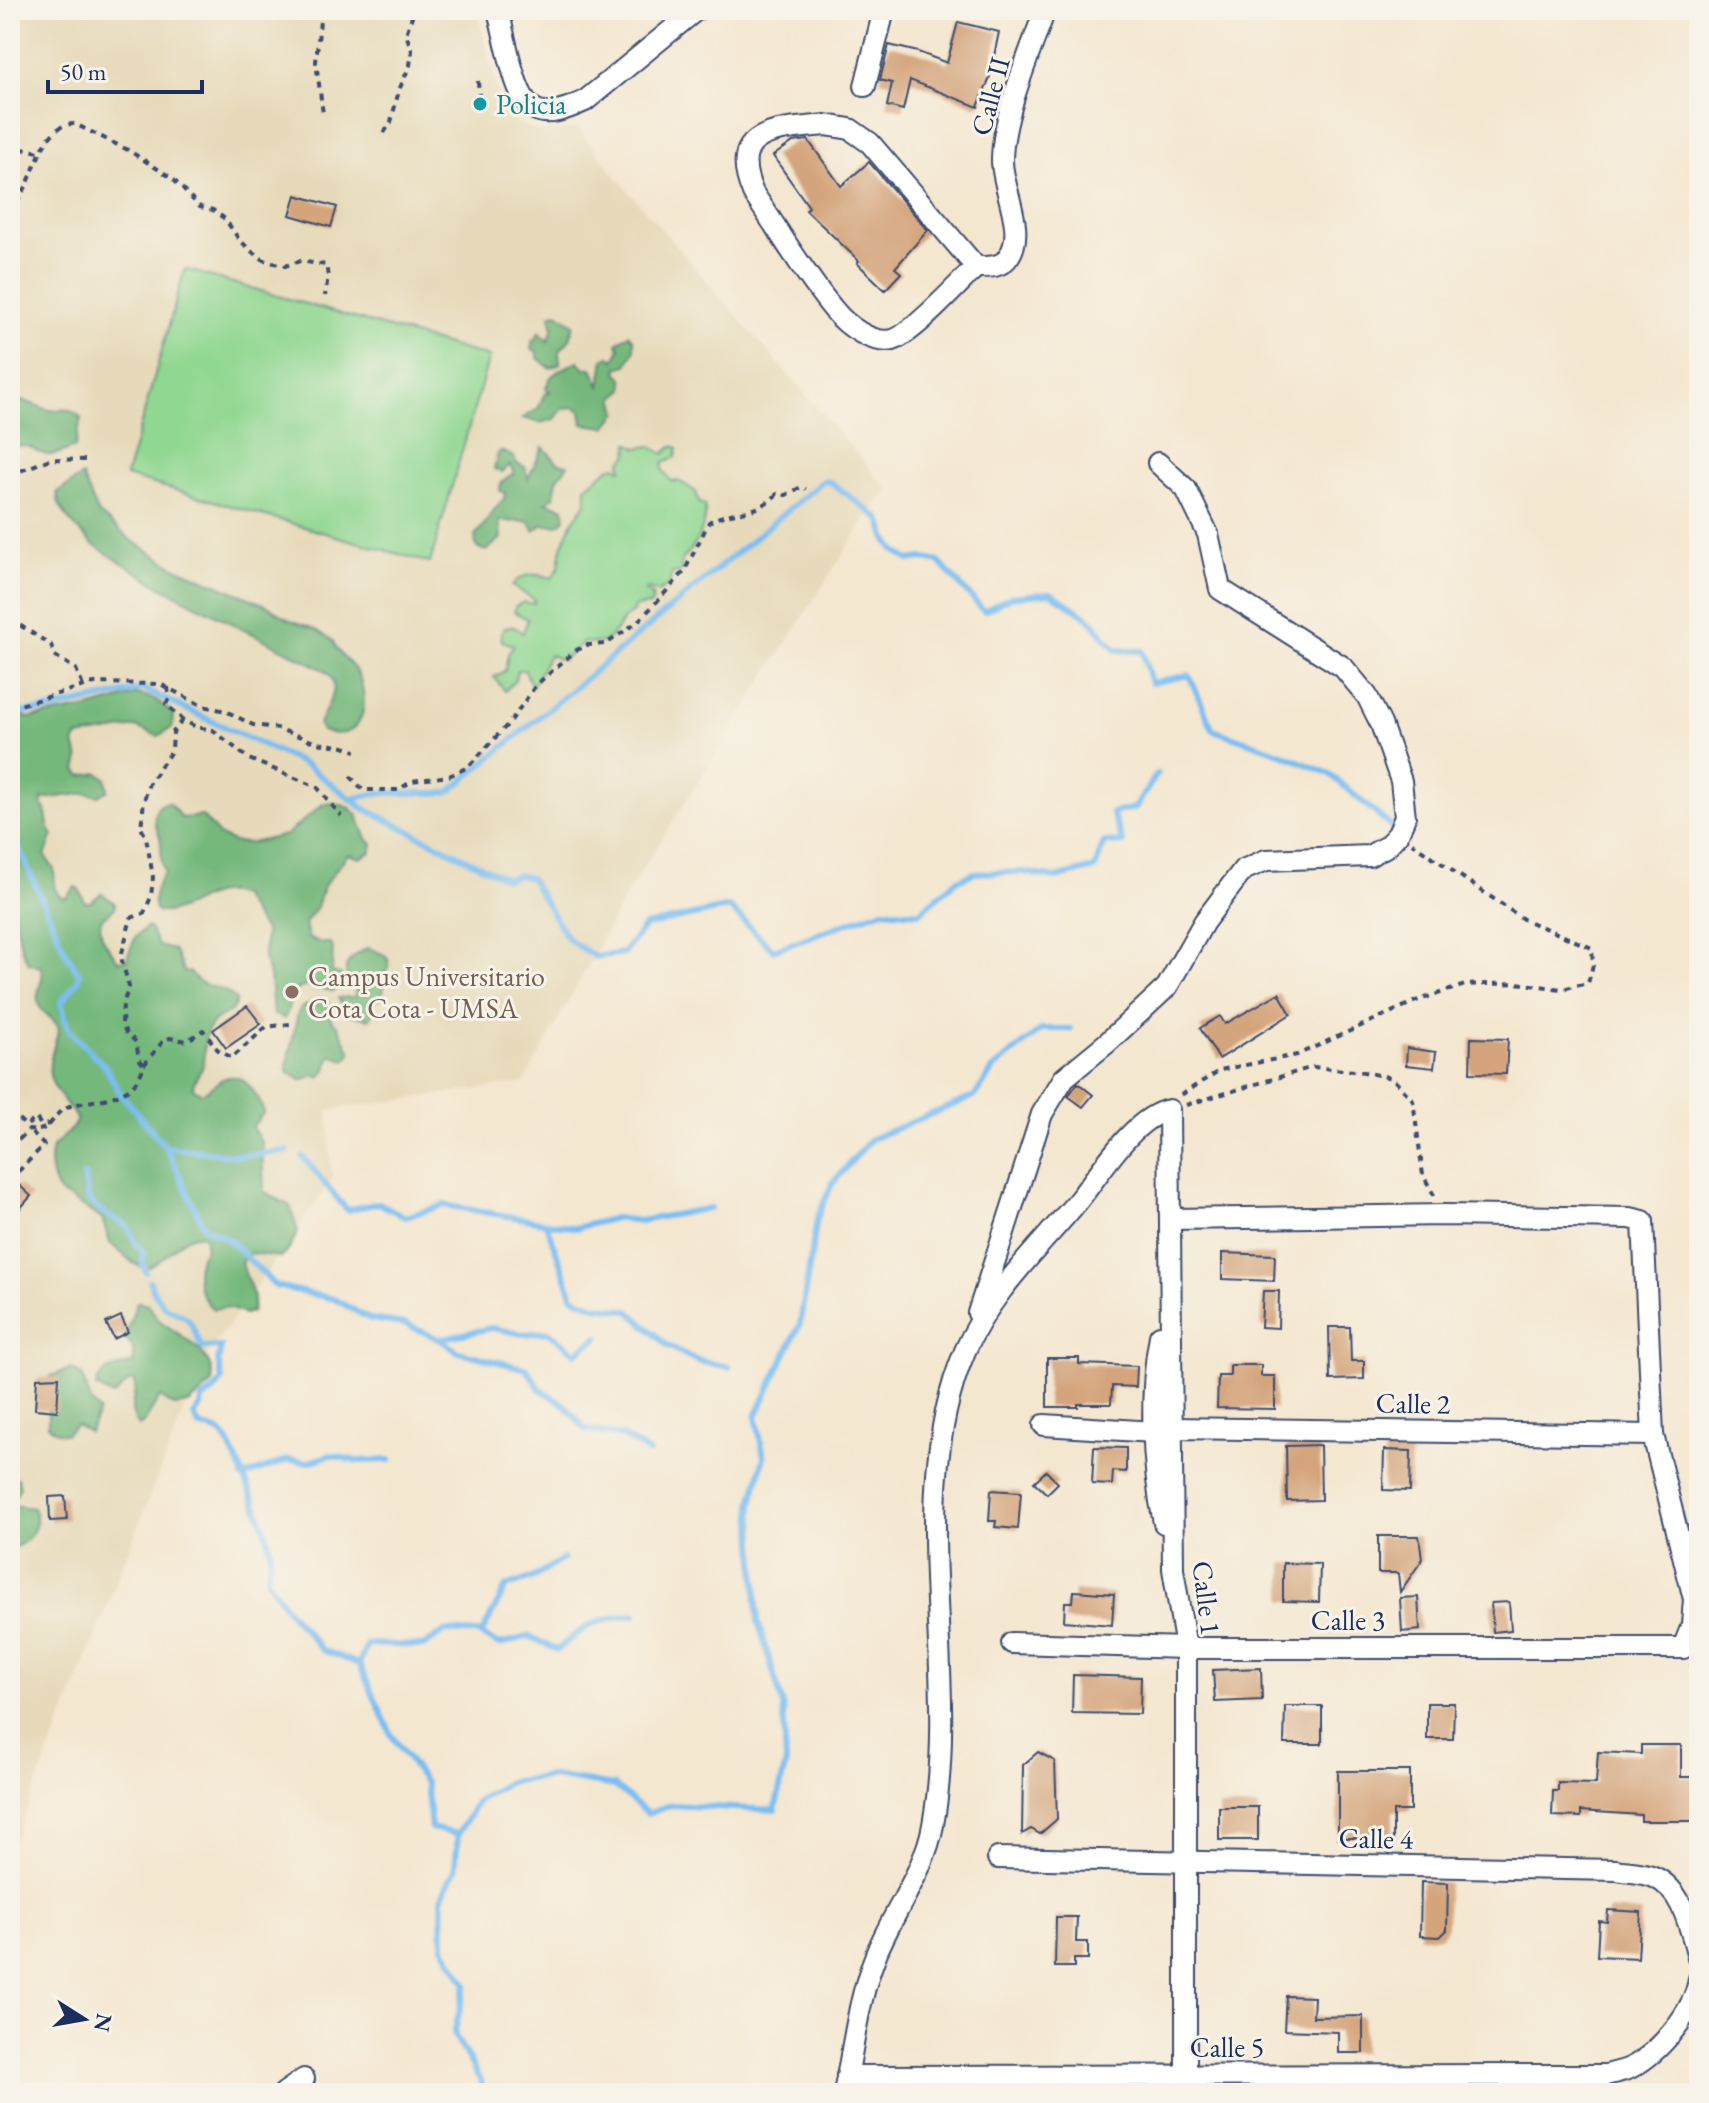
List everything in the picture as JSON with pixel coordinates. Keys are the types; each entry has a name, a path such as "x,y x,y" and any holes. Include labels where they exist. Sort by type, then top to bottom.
{"street":[{"path":"501,12 519,93 530,107 540,112 565,110 585,101 696,10"},
{"path":"865,86 884,10"},
{"name":"Calle II","path":"976,267 996,267 1009,258 1014,246 1015,222 1002,160 1009,119 1045,10"},
{"path":"826,125 850,129 870,143 976,267 908,332 892,340 878,339 858,331 835,311 753,193 744,172 746,155 756,139 778,130 826,125"},
{"path":"846,2085 850,2048 863,1993 877,1953 923,1857 933,1827 943,1716 935,1496 940,1445 951,1392 1042,1114 1064,1078 1167,987 1204,922 1243,870 1266,860 1369,856 1387,846 1398,834 1405,817 1401,781 1386,737 1367,696 1343,667 1220,589 1208,534 1186,489 1158,463"},
{"path":"966,1349 1005,1283 1141,1123 1162,1111 1170,1219 1445,1215 1630,1218 1643,1221 1653,1435"},
{"name":"Calle 1","path":"1170,1219 1171,1281 1159,1342 1163,1430 1158,1495 1186,1648 1186,2084"},
{"name":"Calle 2","path":"1044,1425 1163,1430 1653,1435"},
{"name":"Calle 3","path":"1012,1643 1186,1648 1683,1648 1692,1625 1694,1599 1653,1435"},
{"name":"Calle 4","path":"998,1858 1616,1870 1653,1876 1668,1887 1685,1913 1699,1960"},
{"name":"Calle 5","path":"846,2085 1186,2084 1606,2075 1632,2067 1656,2048 1685,2017 1697,1992 1699,1979"},
{"path":"284,2093 304,2079"}],"path":[{"path":"321,10 316,62 323,114"},
{"path":"384,133 391,122 399,90 410,65 412,45 406,34 414,10"},
{"path":"478,81 479,96"},
{"path":"10,212 26,186 40,152 60,128 66,124 84,127 172,178 200,207 213,210 225,219 244,244 264,260 285,266 300,261 326,265 325,296"},
{"path":"10,143 40,152"},
{"path":"10,475 50,459 85,460"},
{"path":"350,776 363,790 398,790 412,781 461,772 510,722 536,685 575,651 587,645 606,644 651,608 684,572 709,522 729,513 750,512 765,505 777,494 786,495 801,487 806,489"},
{"path":"10,619 51,645 55,656 76,669 83,686"},
{"path":"10,708 83,686 110,681 143,682 168,687 203,706 226,711 253,725 276,728 317,743 356,751"},
{"path":"168,687 166,704 183,720 201,729 213,730 249,759 317,787 341,816"},
{"path":"144,1065 139,1059 136,1042 122,1025 123,1004 129,987 121,950 131,918 144,913 152,890 148,844 141,828 144,801 149,783 172,750 173,732 183,720"},
{"path":"1162,1111 1220,1070 1297,1055 1416,1001 1465,985 1516,983 1562,989 1588,983 1593,965 1592,948 1523,919 1398,834"},
{"path":"10,1148 29,1130 43,1131 68,1106 108,1098 131,1087 159,1044 170,1038 187,1041 203,1030 218,1050 232,1058 266,1027 290,1024"},
{"path":"1162,1111 1313,1067 1392,1078 1413,1100 1423,1175 1445,1215"},
{"path":"10,1111 26,1126 36,1118 41,1125 51,1124"},
{"path":"10,1180 44,1145 29,1130"}],"shaded area":[{"name":"Campus Universitario Cota Cota - UMSA","path":"10,10 477,10 502,102 513,118 521,125 541,132 578,128 617,178 889,491 871,510 623,900 524,1083 328,1110 332,1180 203,1361 10,1853"}],"green space":[{"path":"185,269 489,357 430,563 126,476"},
{"path":"557,313 574,324 570,339 559,352 560,364 550,368 538,358 538,352 531,349 539,331 548,342 553,328 550,315"},
{"path":"629,334 634,340 634,350 627,365 617,368 623,378 624,389 614,397 618,412 606,427 583,424 581,411 574,407 563,408 555,419 540,423 523,418 538,409 544,395 550,391 546,389 550,378 578,361 585,368 592,368 600,386 604,359 610,356 614,360 620,348 617,343"},
{"path":"21,401 46,409 68,409 76,413 81,418 75,447 49,455 27,446 17,446 10,453 10,402"},
{"path":"629,443 638,448 650,446 664,454 672,446 678,448 676,457 663,462 663,470 671,481 681,482 696,492 699,503 705,505 700,535 682,559 681,572 672,573 669,585 658,592 645,591 653,596 651,605 634,607 609,639 597,643 583,642 563,660 549,655 532,687 525,670 517,670 515,680 505,691 494,677 505,671 508,654 514,645 502,641 501,632 513,626 523,633 528,619 514,612 515,607 523,602 533,604 535,600 512,586 526,576 552,578 559,567 562,547 572,523 586,503 586,487 609,468 615,466 622,469 621,462 628,454"},
{"path":"543,447 558,463 568,465 557,479 554,497 546,502 564,508 563,521 542,525 534,531 530,522 499,520 501,538 486,551 476,547 475,535 504,499 505,492 500,491 501,485 514,473 510,465 502,472 494,469 498,453 501,451 514,457 516,463 525,467 528,479"},
{"path":"82,476 98,513 131,540 175,567 266,605 333,641 361,682 362,714 353,729 335,734 322,731 319,725 334,690 330,676 324,670 161,587 92,544 68,519 59,504 57,493"},
{"path":"135,695 151,698 169,710 173,714 172,728 158,736 136,727 77,737 74,744 79,759 76,770 81,776 98,773 106,778 108,790 99,796 87,793 42,799 53,835 45,856 54,869 55,889 60,897 66,898 75,887 85,902 91,902 101,893 115,903 115,908 101,919 100,926 118,961 126,960 135,937 147,927 158,946 174,950 184,972 190,972 200,982 225,991 236,1000 232,1010 207,1031 203,1065 193,1088 201,1093 231,1077 244,1081 254,1092 264,1112 252,1127 262,1143 264,1192 290,1206 298,1232 288,1251 280,1257 250,1253 241,1262 254,1297 252,1312 244,1314 226,1307 213,1309 203,1296 197,1272 206,1249 204,1235 189,1237 146,1269 133,1263 110,1243 102,1219 59,1192 51,1171 52,1148 77,1119 50,1077 49,1069 59,1029 39,1005 41,967 28,963 22,950 10,895 10,713 30,718 89,708"},
{"path":"168,802 182,818 202,816 220,836 233,842 251,843 286,835 323,804 335,803 357,814 367,839 373,844 371,852 360,858 348,854 323,887 317,907 305,923 308,938 330,943 333,948 332,972 342,975 343,984 333,991 304,986 293,992 285,1019 273,1014 270,978 264,959 265,932 241,896 218,893 177,910 156,911 154,896 165,872 155,818 157,808"},
{"path":"368,948 383,954 388,959 389,968 381,977 386,980 381,999 369,1001 374,1010 369,1019 347,1014 338,998 354,997 356,989 347,975 347,965"},
{"path":"318,1000 328,1002 331,1020 337,1025 351,1052 344,1060 331,1055 320,1077 315,1075 302,1080 288,1072 287,1066 298,1013 301,1008"},
{"path":"137,1302 148,1304 159,1320 195,1346 209,1363 212,1373 212,1384 189,1404 174,1406 160,1397 139,1426 132,1413 135,1381 131,1380 113,1396 96,1387 106,1372 134,1363 133,1348 125,1337"},
{"path":"70,1369 82,1375 91,1402 99,1411 89,1432 76,1425 66,1434 48,1425 51,1376"},
{"path":"18,1478 20,1487 11,1505 33,1508 36,1521 27,1539 10,1549 10,1479"}],"building":[{"path":"958,22 999,32 989,80 978,107 910,80 903,110 887,106 892,83 880,80 889,45 947,63"},
{"path":"808,140 841,186 869,162 928,230 895,268 901,273 885,290 806,210 809,207 773,156 793,142"},
{"path":"296,195 337,207 331,227 290,215"},
{"path":"1279,993 1291,1014 1219,1059 1200,1028 1220,1016 1225,1024"},
{"path":"247,1006 261,1024 226,1048 213,1030"},
{"path":"1471,1038 1508,1039 1506,1074 1470,1073"},
{"path":"1407,1048 1436,1052 1434,1068 1406,1065"},
{"path":"1078,1083 1093,1095 1083,1107 1068,1096"},
{"path":"19,1185 31,1196 10,1220 10,1196"},
{"path":"1222,1253 1275,1255 1274,1281 1222,1279"},
{"path":"1263,1291 1279,1291 1278,1328 1261,1327"},
{"path":"121,1316 128,1332 114,1339 106,1323"},
{"path":"1329,1327 1350,1327 1351,1361 1364,1361 1364,1379 1330,1380"},
{"path":"1047,1358 1079,1358 1079,1364 1137,1366 1136,1387 1112,1386 1111,1404 1047,1407"},
{"path":"1230,1365 1261,1365 1261,1376 1275,1376 1275,1409 1217,1408 1218,1376 1230,1376"},
{"path":"59,1377 57,1411 35,1409 37,1378"},
{"path":"1320,1445 1321,1500 1287,1501 1286,1446"},
{"path":"1094,1447 1126,1448 1126,1472 1113,1471 1112,1485 1092,1484"},
{"path":"1384,1450 1411,1451 1410,1491 1383,1490"},
{"path":"1046,1471 1058,1483 1047,1494 1034,1482"},
{"path":"991,1490 1021,1492 1018,1529 995,1527 996,1521 989,1521"},
{"path":"65,1496 67,1520 50,1521 49,1497"},
{"path":"1378,1536 1419,1536 1422,1560 1400,1592 1398,1573 1378,1573"},
{"path":"1283,1563 1320,1564 1319,1602 1283,1601"},
{"path":"1074,1591 1114,1594 1112,1625 1064,1621 1065,1602 1073,1602"},
{"path":"1418,1597 1420,1630 1402,1632 1400,1598"},
{"path":"1509,1602 1511,1630 1493,1632 1491,1603"},
{"path":"1261,1668 1262,1700 1215,1702 1213,1670"},
{"path":"1073,1675 1141,1677 1140,1714 1072,1713"},
{"path":"1427,1703 1454,1703 1453,1739 1427,1739"},
{"path":"1285,1706 1322,1706 1322,1744 1284,1744"},
{"path":"1641,1745 1681,1745 1681,1777 1699,1777 1699,1821 1641,1821 1641,1815 1581,1811 1581,1817 1552,1816 1553,1791 1558,1791 1558,1783 1596,1784 1598,1752 1641,1754"},
{"path":"1038,1752 1055,1761 1057,1819 1040,1834 1031,1829 1022,1834 1023,1765"},
{"path":"1338,1771 1410,1771 1410,1811 1393,1811 1393,1844 1376,1845 1376,1838 1338,1838"},
{"path":"1219,1807 1258,1807 1258,1840 1219,1840"},
{"path":"1421,1882 1448,1883 1447,1930 1440,1937 1420,1936"},
{"path":"1608,1910 1641,1912 1638,1958 1597,1956 1599,1921 1607,1922"},
{"path":"1056,1917 1077,1917 1076,1942 1088,1942 1088,1959 1074,1959 1074,1967 1055,1967"},
{"path":"1286,1996 1314,1997 1313,2017 1363,2016 1363,2053 1338,2053 1338,2032 1284,2030"}],"waterway":[{"path":"352,799 378,793 448,793 823,481 830,482 880,519 887,540 895,551 909,560 921,558 939,562 984,611 1011,597 1051,593 1089,618 1116,650 1142,651 1151,683 1189,675 1213,730 1330,774 1393,828"},
{"path":"16,713 52,709 143,689 306,765 363,808 507,879 518,875 530,878 568,939 595,957 623,953 645,926 729,907 773,950 883,910 919,913 956,881 974,873 1023,872 1056,878 1095,868 1104,842 1123,843 1112,813 1135,808 1157,774"},
{"path":"10,699 16,713 10,741"},
{"path":"10,762 17,844 65,951 79,974 78,981 61,1002 68,1029 105,1066 120,1093 166,1147 204,1227 229,1240 276,1286 334,1299 370,1319 405,1324 459,1352 527,1369 540,1389 565,1405 585,1429 622,1436 649,1452"},
{"path":"150,1281 165,1307 186,1317 191,1323 202,1348 221,1347 218,1361 222,1380 214,1391 202,1399 201,1407 194,1415 199,1426 222,1434 241,1471 268,1540 267,1580 287,1610 322,1650 359,1664 392,1736 426,1784 431,1828 458,1834 478,1800 509,1782 552,1776 615,1786 648,1814 670,1805 775,1810 786,1762 783,1705 758,1621 752,1503 764,1457 756,1416 800,1324 817,1218 832,1184 871,1139 975,1096 993,1069 1042,1029 1070,1029"},
{"path":"166,1147 239,1156 287,1151"},
{"path":"303,1157 347,1210 379,1203 405,1217 444,1205 576,1228 615,1218 640,1221 710,1208"},
{"path":"84,1175 88,1199 96,1208 128,1227 143,1251 146,1272"},
{"path":"546,1224 573,1297 595,1306 629,1311 668,1346 698,1361 729,1367"},
{"path":"439,1339 492,1328 523,1334 549,1332 576,1353 598,1337"},
{"path":"242,1477 288,1460 309,1462 330,1455 357,1461 390,1460"},
{"path":"481,1635 506,1587 534,1577 563,1559"},
{"path":"359,1664 367,1644 423,1646 446,1631 478,1633 499,1645 529,1636 557,1650 593,1624 635,1615"},
{"path":"458,1834 455,1870 442,1896 443,1946 466,1984 454,2034 480,2080 483,2093"}],"place":[{"name":"Policia","path":"480,104"},
{"name":"Campus Universitario Cota Cota - UMSA","path":"292,992"}]}
